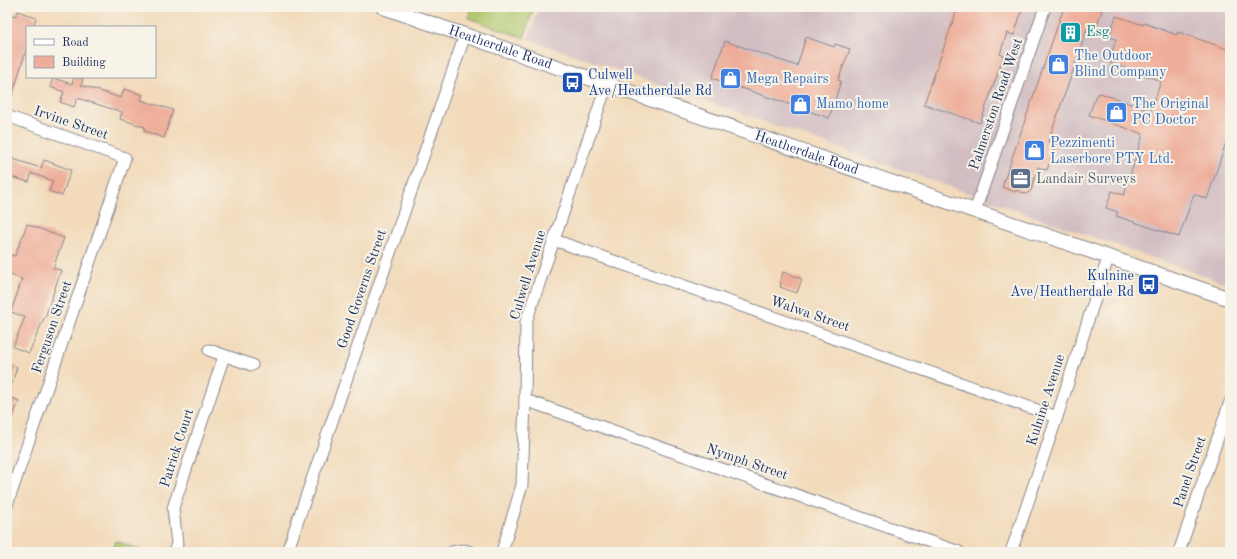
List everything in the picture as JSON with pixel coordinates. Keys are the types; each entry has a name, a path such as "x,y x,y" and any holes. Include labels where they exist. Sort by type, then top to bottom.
{"main road":[{"name":"Heatherdale Road","path":"383,7 1230,300"}],"street":[{"name":"Palmerston Road West","path":"975,211 1045,7"},
{"name":"Good Governs Street","path":"286,552 465,35"},
{"name":"Culwell Avenue","path":"502,552 522,484 526,322 607,84"},
{"name":"Irvine Street","path":"7,116 125,158"},
{"name":"Ferguson Street","path":"7,505 125,158"},
{"name":"Walwa Street","path":"554,240 1057,417"},
{"name":"Kulnine Avenue","path":"1010,552 1057,417 1108,258"},
{"path":"209,350 252,365"},
{"name":"Patrick Court","path":"174,552 176,544 173,508 224,356"},
{"name":"Nymph Street","path":"525,400 959,552"},
{"name":"Panel Street","path":"1179,552 1230,402"},
{"path":"452,552 464,550 471,552"}],"shaded area":[{"path":"540,7 1230,7 1230,285 528,39"}],"green space":[{"path":"471,7 534,7 524,38 468,18"},
{"path":"116,541 147,552 112,552"}],"building":[{"path":"958,7 1023,7 1014,35 1007,33 1000,54 1004,56 980,123 924,104"},
{"path":"1064,7 1089,7 1102,10 1095,32 1087,29 1048,142 1056,144 1047,170 1038,167 1031,191 1026,194 1016,190 1015,192 1002,187"},
{"path":"18,11 36,18 33,26 26,26 26,50 9,106 7,106 7,13 16,16"},
{"path":"1116,16 1143,25 1144,23 1177,35 1178,32 1230,50 1230,131 1207,199 1194,194 1179,237 1116,216 1118,212 1106,208 1112,191 1124,195 1143,134 1089,115 1096,95 1100,93 1151,111 1161,81 1110,63 1109,60 1116,39 1109,37"},
{"path":"806,37 834,47 835,44 850,49 838,80 841,81 829,118 712,78 725,41 797,66"},
{"path":"53,78 72,84 74,78 83,79 81,85 121,98 124,89 143,95 141,100 173,110 164,138 144,131 145,127 120,119 122,112 77,98 74,107 60,102 64,92 50,87"},
{"path":"10,158 41,168 44,160 71,170 62,196 49,191 53,181 31,173 29,182 7,176 7,168"},
{"path":"27,224 64,238 53,268 61,270 45,318 29,353 13,347 25,317 11,312 22,279 7,274 7,254 15,256"},
{"path":"783,272 802,279 797,293 780,287"},
{"path":"7,364 17,367 9,393 7,392"},
{"path":"7,396 19,401 8,429 7,429"}],"place":[{"name":"Esg","path":"1071,32"},
{"name":"The Outdoor Blind Company","path":"1059,64"},
{"name":"Mega Repairs","path":"730,79"},
{"name":"Culwell Ave/Heatherdale Rd","path":"572,83"},
{"name":"Mamo home","path":"801,104"},
{"name":"The Original PC Doctor","path":"1116,112"},
{"name":"Pezzimenti Laserbore PTY Ltd.","path":"1034,151"},
{"name":"Landair Surveys","path":"1020,179"},
{"name":"Kulnine Ave/Heatherdale Rd","path":"1149,284"}]}
